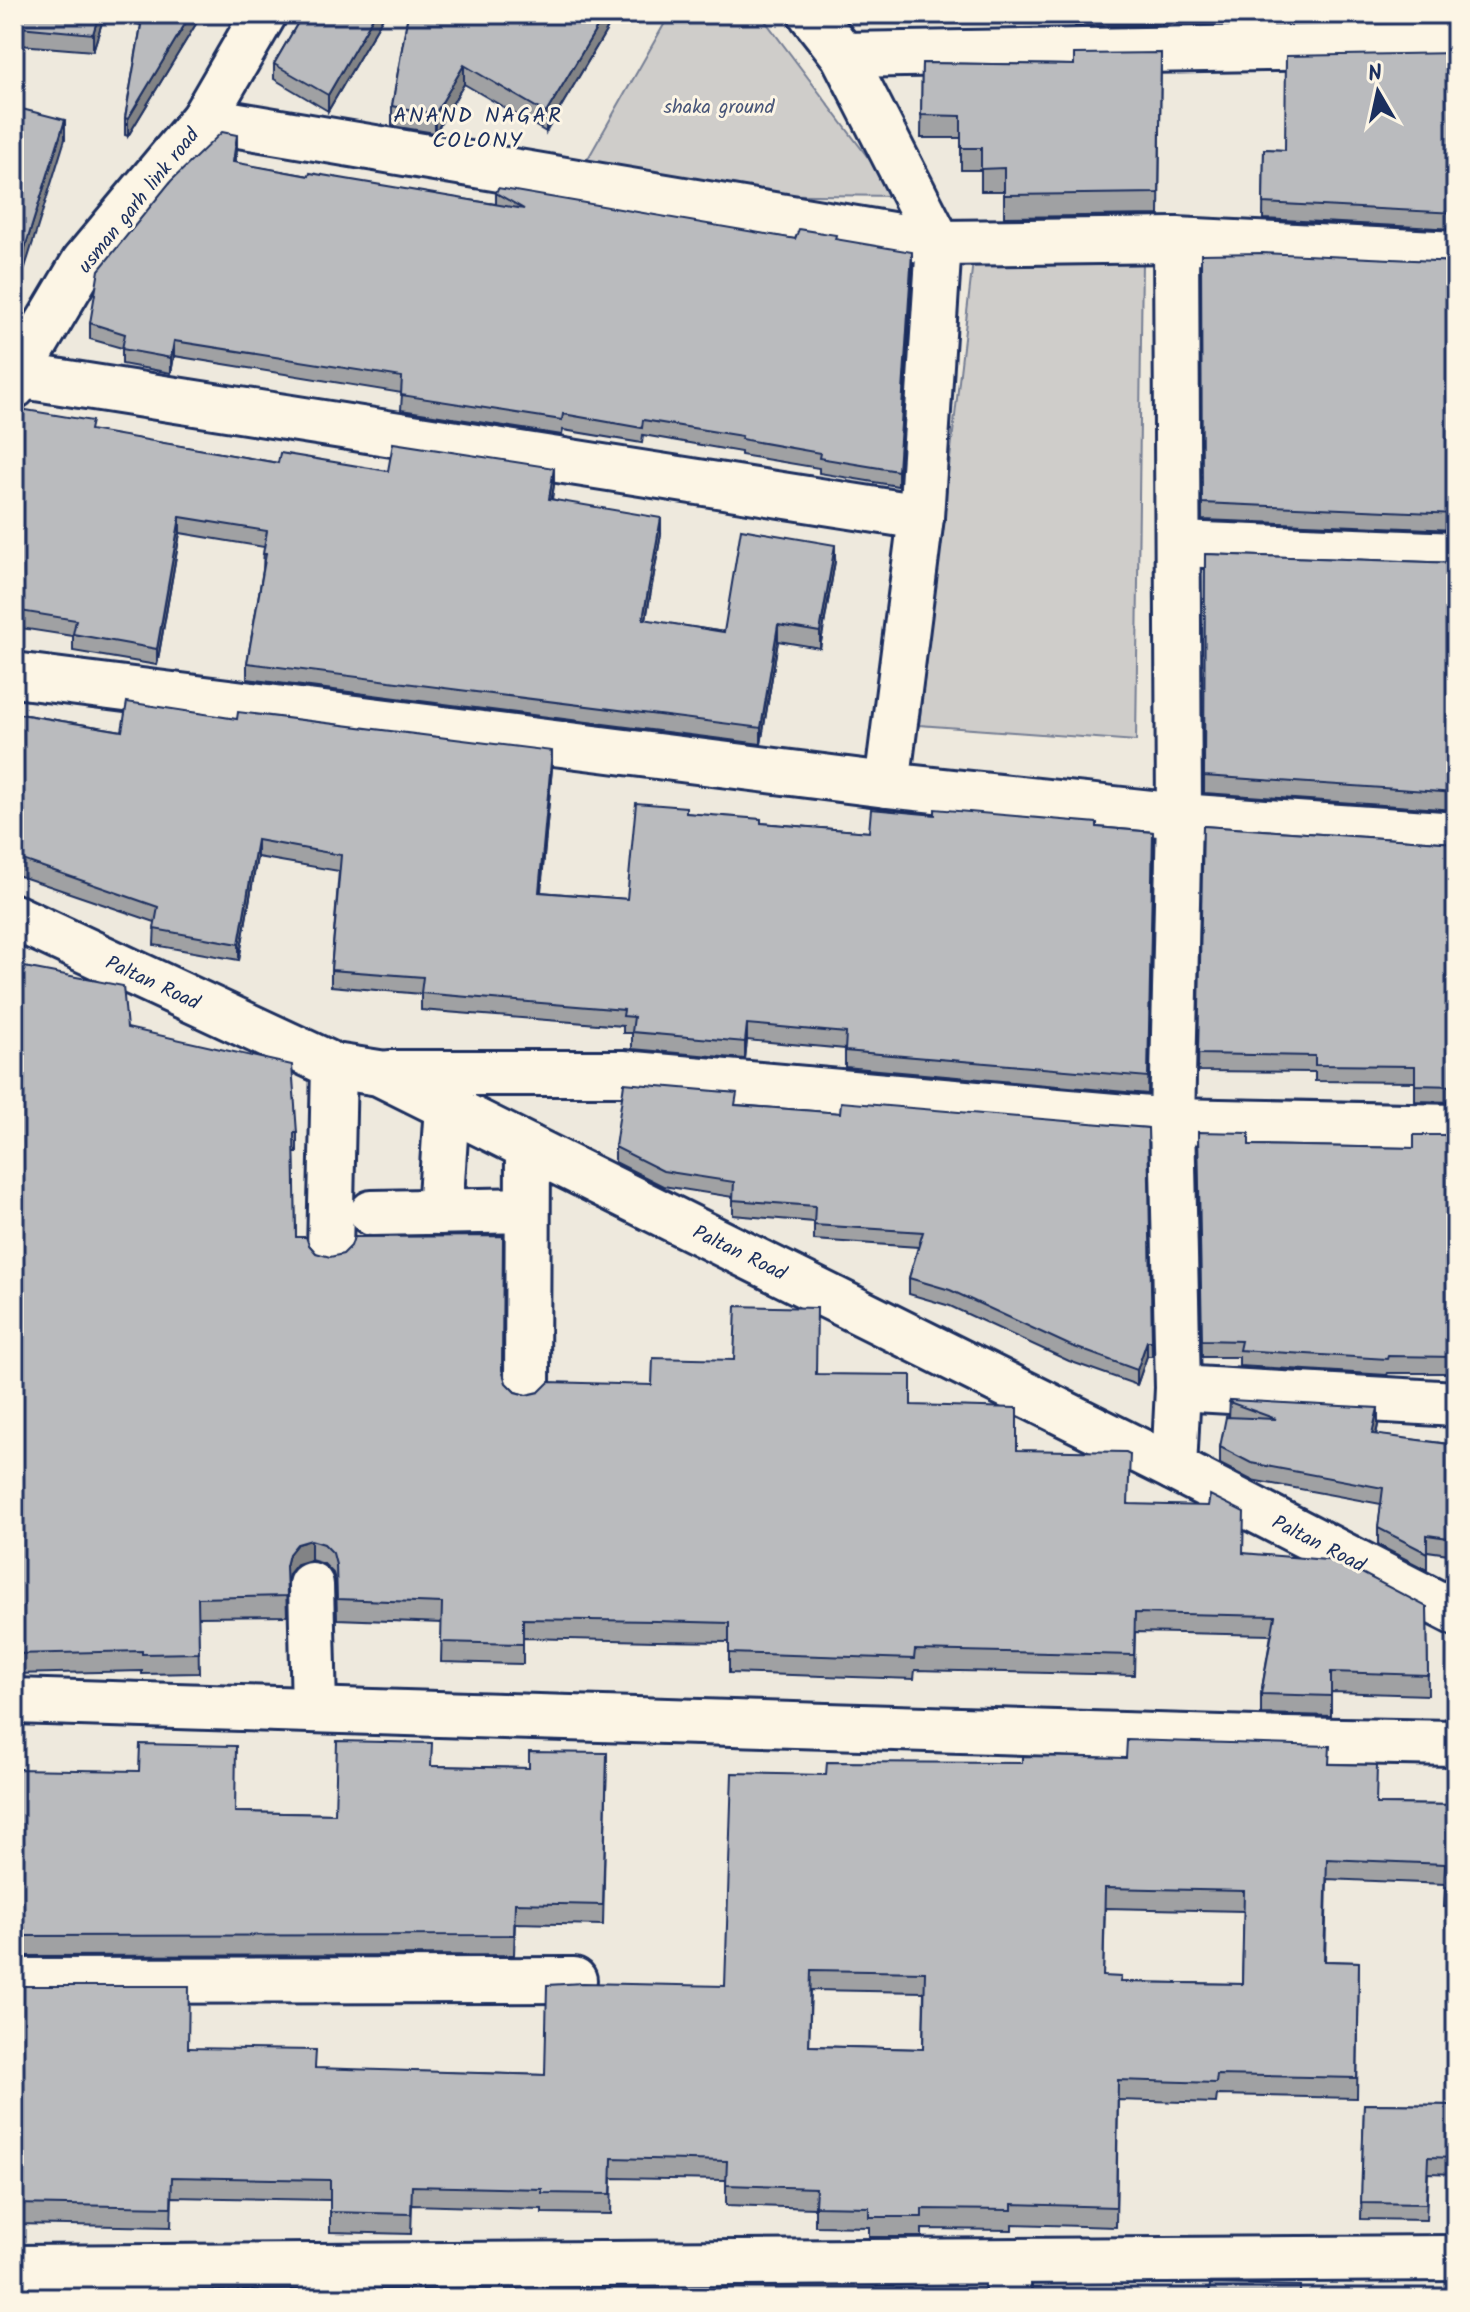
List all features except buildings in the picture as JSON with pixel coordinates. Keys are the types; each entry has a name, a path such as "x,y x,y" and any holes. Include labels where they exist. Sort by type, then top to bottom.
{"street":[{"name":"usman garh link road","path":"15,380 84,262 203,119 264,14"},
{"path":"811,14 843,55 939,243 921,517 887,785"},
{"path":"843,55 1456,45"},
{"path":"203,119 939,243 1176,240 1456,254"},
{"path":"1174,1468 1178,1388 1172,1121 1179,816 1176,240"},
{"path":"15,380 921,517"},
{"path":"1178,544 1456,555"},
{"path":"14,675 887,785 1179,816 1456,835"},
{"name":"Paltan Road","path":"14,917 334,1066 379,1073 1174,1468 1456,1613"},
{"path":"330,1252 334,1066"},
{"path":"379,1073 623,1073 1172,1121 1456,1127"},
{"path":"440,1212 447,1106"},
{"path":"527,1390 528,1147"},
{"path":"372,1213 527,1210"},
{"path":"1178,1388 1456,1404"},
{"path":"311,1585 314,1709"},
{"path":"14,1701 1269,1740 1456,1743"},
{"path":"14,1981 574,1980"},
{"path":"14,2268 1008,2280 1456,2258"}],"green space":[{"name":"shaka ground","path":"670,14 760,14 897,196 569,192"},
{"path":"1142,260 1136,741 919,725 973,261"}],"district":[{"name":"ANAND NAGAR COLONY","path":"478,126"}]}
